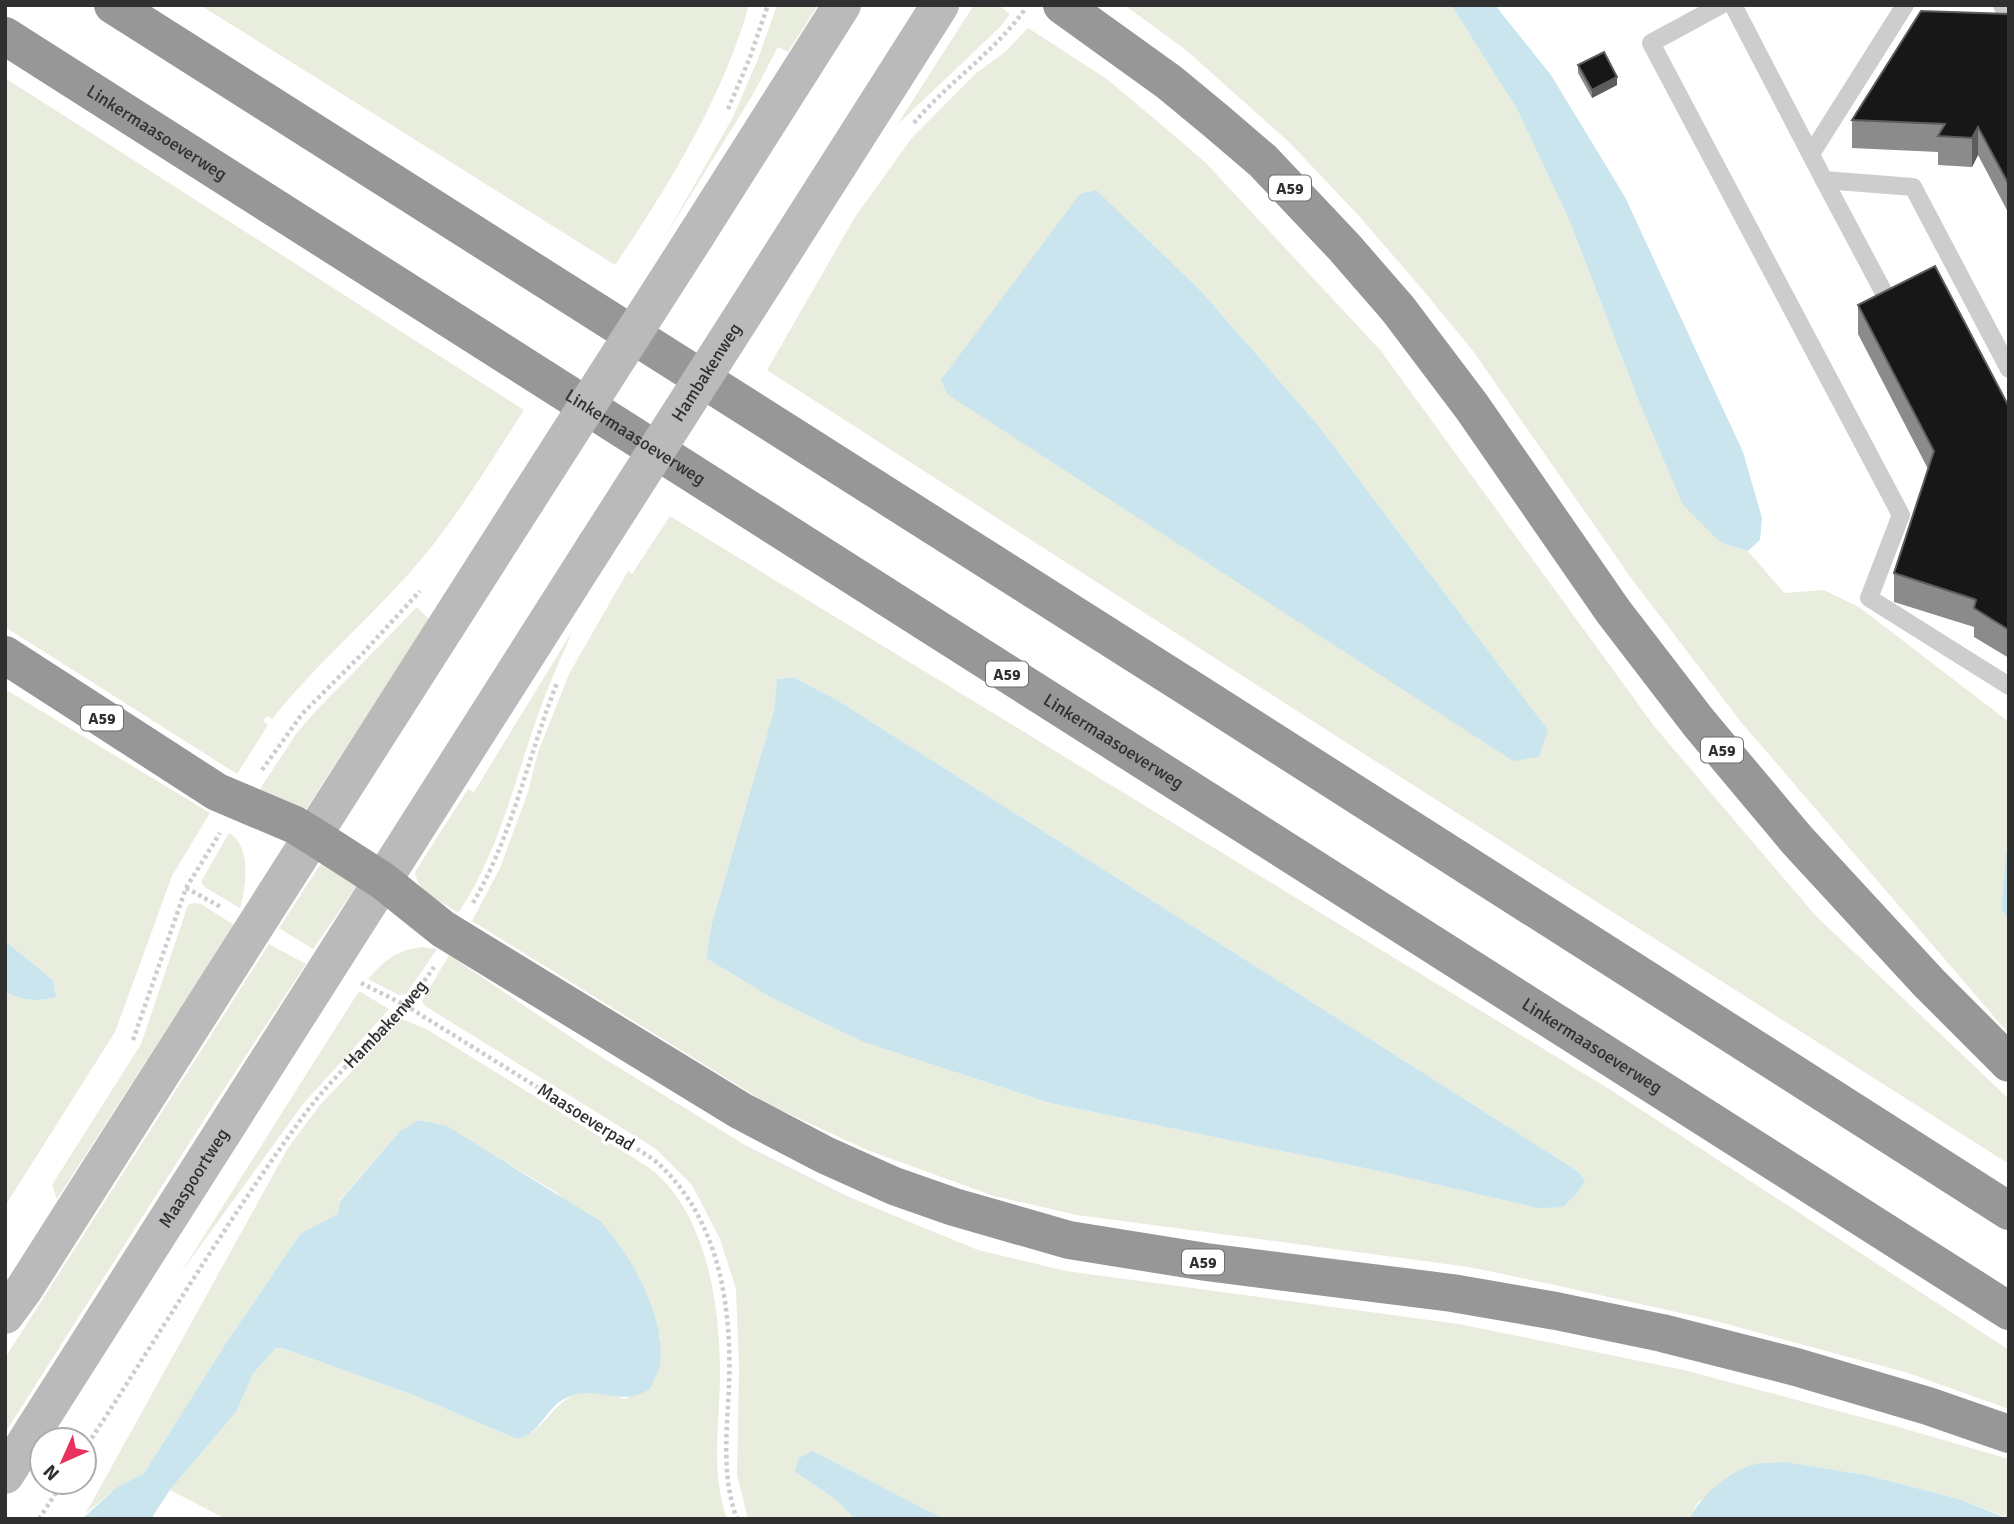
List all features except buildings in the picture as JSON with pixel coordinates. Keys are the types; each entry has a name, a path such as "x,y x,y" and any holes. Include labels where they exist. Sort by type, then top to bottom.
{"highway":[{"path":"113,5 1171,676 2009,1212"},
{"name":"A59","path":"1062,5 1169,82 1215,120 1263,162 1345,248 1398,309 1472,407 1613,611 1699,723 1797,840 1929,983 2009,1063"},
{"name":"Linkermaasoeverweg","path":"5,36 2009,1311"},
{"name":"A59","path":"5,655 211,788 295,825 313,836"},
{"path":"313,836 383,881"},
{"name":"A59","path":"383,881 454,936 752,1117 871,1175 954,1207 1069,1240 1206,1262 1452,1293 1662,1333 1796,1367 1928,1406 2009,1434"}],"main road":[{"path":"5,1315 842,5"},
{"name":"Hambakenweg","path":"383,881 940,5"},
{"name":"Maaspoortweg","path":"5,1475 383,881"}],"lane":[{"path":"1721,5 1651,43 1901,516 1869,598 2009,686"},
{"path":"1733,5 1883,290"},
{"path":"1811,155 1905,5"},
{"path":"1824,180 1913,187 2008,363"}],"path":[{"path":"724,115 749,60 768,5"},
{"path":"911,126 942,93 1004,36 1027,5"},
{"path":"130,1049 186,888 302,714 369,647 421,589"},
{"name":"Hambakenweg","path":"98,1428 274,1158 310,1108 405,1005 454,936 491,868 521,795 545,713 561,674"},
{"path":"186,888 256,926"},
{"name":"Maasoeverpad","path":"328,966 405,1005 653,1160 676,1181 709,1239 726,1304 729,1354 725,1471 737,1519"},
{"path":"39,1519 54,1496"}],"shaded area":[{"path":"200,5 749,5 724,74 692,140 615,265"},
{"path":"777,5 818,5 788,52 778,47 752,96 663,240 733,117"},
{"path":"974,5 998,5 1010,14 1001,26 897,125"},
{"path":"1124,5 1451,5 1517,109 1570,222 1638,399 1721,543 1748,551 1784,593 1824,590 1859,607 2009,722 2009,853 2006,854 2001,910 2009,919 2009,1034 1741,722 1631,578 1473,351 1423,290 1358,215 1290,143 1186,50"},
{"path":"1028,28 1107,79 1204,161 1381,351 1654,726 1815,915 2009,1099 2009,1164 767,370 855,217 911,139 975,74 1004,53","holes":["1096,191 1201,291 1318,425 1548,730"]},
{"path":"5,78 524,410 468,497 421,559 272,719 267,716 263,721 268,725 237,774 5,627"},
{"path":"670,516 1614,1092 2009,1350 2009,1409 1908,1373 1708,1319 1536,1281 1469,1267 1077,1215 994,1196 867,1150 768,1104 472,921 500,868 528,792 538,752 569,674 628,571 632,574","holes":["793,677 837,700 1579,1172 1538,1208 1374,1170 1050,1103 863,1042 772,998 706,958 712,923 774,710 777,679"]},
{"path":"417,607 429,619 307,808 292,808 260,789 296,734 314,713"},
{"path":"573,630 532,731 497,836 474,887 459,912 456,911 425,890 415,872 468,789 474,792"},
{"path":"5,689 210,813 172,876 115,1032 5,1206 5,992 30,1000 56,997 53,980 5,941"},
{"path":"229,833 241,847 244,857 245,878 240,908 206,888 201,882"},
{"path":"325,863 354,881 356,887 313,949 279,928 320,865"},
{"path":"201,904 234,925 57,1199 52,1185 141,1044 188,905"},
{"path":"269,944 306,964 5,1433 5,1358"},
{"path":"423,947 437,949 406,994 399,995 368,979 392,957 406,950"},
{"path":"449,955 587,1048 745,1145 849,1197 978,1250 1066,1271 1459,1324 1684,1370 2009,1459 2009,1518 1959,1499 1866,1475 1785,1462 1698,1502 1689,1519 944,1519 813,1451 796,1473 835,1499 855,1519 748,1519 737,1475 739,1368 736,1289 720,1239 692,1185 656,1149 425,1006 422,1001"},
{"path":"359,991 389,1009 303,1104 180,1274"},
{"path":"402,1019 428,1030 658,1175 677,1198 690,1220 701,1244 714,1297 720,1375 717,1465 727,1519 226,1519 170,1490 236,1412 253,1374 276,1348 413,1395 517,1439 536,1429 567,1399 576,1394 593,1392 627,1399 660,1339 640,1279 557,1193 447,1127 420,1120 400,1131 340,1200 338,1214 301,1233 228,1340 144,1473 116,1488 86,1513 95,1496 98,1496 98,1491 288,1148 320,1105"}],"water":[{"path":"1451,5 1495,5 1551,75 1625,197 1743,452 1762,518 1760,540 1748,551 1721,543 1683,505 1638,399 1570,222 1517,109"},
{"path":"1096,190 1201,291 1318,425 1548,730 1539,757 1513,761 947,394 941,380 1080,194"},
{"path":"793,677 837,700 1579,1172 1585,1181 1578,1192 1563,1207 1538,1208 1374,1170 1050,1103 863,1042 772,998 706,958 712,923 774,710 777,679"},
{"path":"2006,853 2009,853 2009,919 2001,910"},
{"path":"5,941 53,980 56,997 30,1000 5,992"},
{"path":"419,1120 447,1126 600,1221 623,1251 644,1287 658,1326 659,1367 650,1389 628,1397 588,1393 566,1398 553,1408 532,1432 517,1439 413,1395 276,1348 253,1374 236,1412 170,1490 151,1519 82,1519 116,1488 144,1473 228,1340 301,1233 338,1214 340,1201 400,1131"},
{"path":"813,1451 944,1519 855,1519 835,1499 795,1472 799,1458"},
{"path":"1785,1462 1866,1475 1959,1499 2009,1519 1689,1519 1701,1501 1717,1485 1736,1472 1757,1464"}]}
